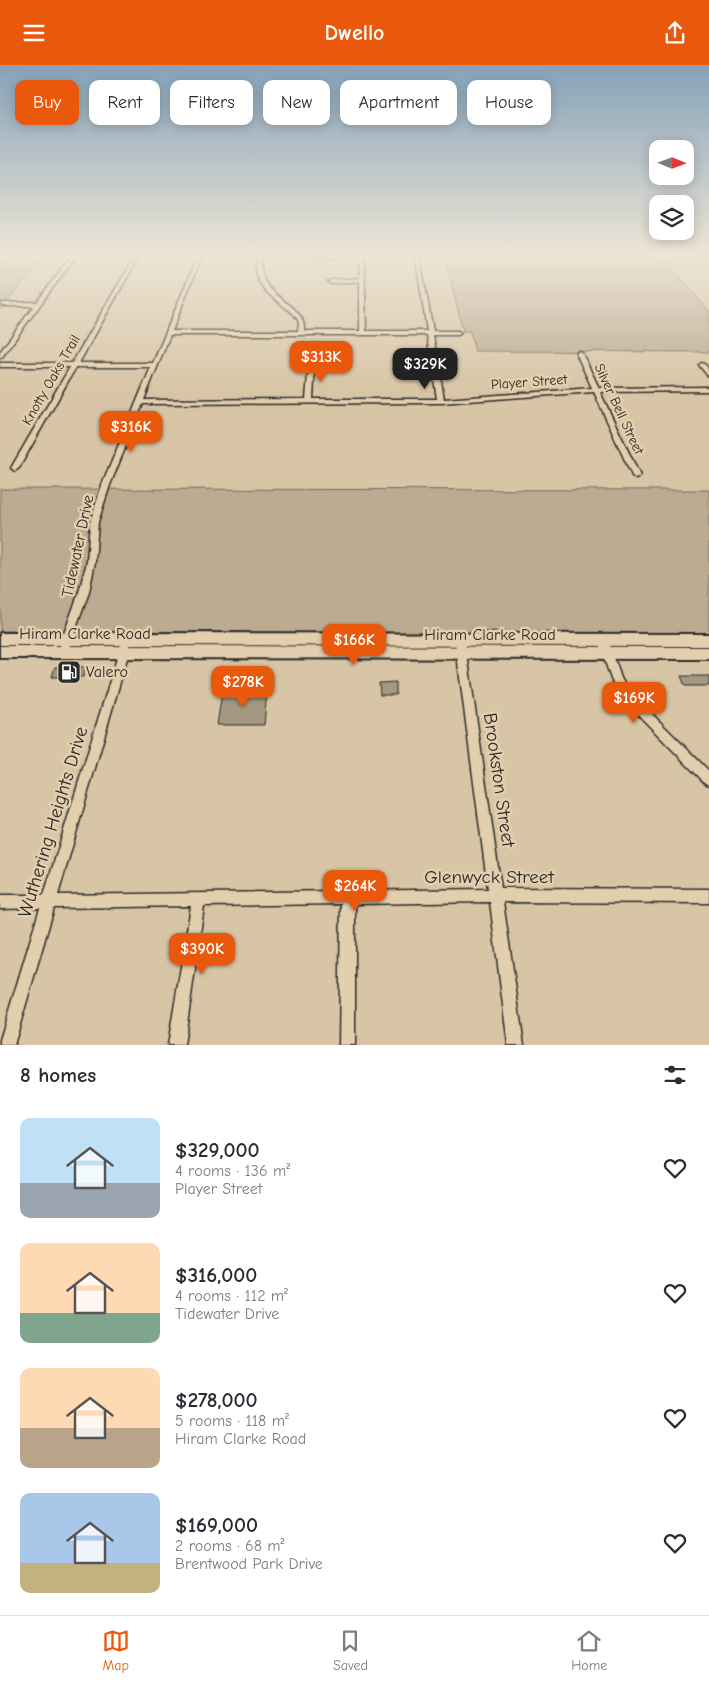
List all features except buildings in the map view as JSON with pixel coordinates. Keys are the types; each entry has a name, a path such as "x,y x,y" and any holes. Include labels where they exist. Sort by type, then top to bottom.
{"main road":[{"name":"Hiram Clarke Road","path":"0,639 65,646"},
{"name":"Hiram Clarke Road","path":"0,652 65,646 605,646 709,640"},
{"name":"Hiram Clarke Road","path":"605,646 709,653"}],"street":[{"path":"0,356 43,299"},
{"name":"Knotty Oaks Trail","path":"15,468 112,299"},
{"name":"Tidewater Drive","path":"65,646 84,592 91,561 94,522 100,503 183,299"},
{"path":"278,299 299,317 302,324 301,333"},
{"path":"362,299 363,333"},
{"path":"424,299 441,401"},
{"path":"4,304 39,304"},
{"path":"169,333 458,333"},
{"name":"Silver Bell Street","path":"580,353 636,476"},
{"path":"309,402 312,363"},
{"path":"0,365 155,365"},
{"path":"702,365 709,374"},
{"name":"Player Street","path":"141,402 441,401 598,390 709,389"},
{"name":"Wuthering Heights Drive","path":"6,1045 126,646"},
{"name":"Brookston Street","path":"461,646 516,1045"},
{"path":"605,646 616,679 623,692 709,779"},
{"name":"Glenwyck Street","path":"0,903 496,895 709,896"},
{"path":"347,1045 348,898"},
{"path":"176,1045 198,901"}],"shaded area":[{"path":"0,299 9,299 0,309"},
{"path":"455,299 699,299 709,311 709,352 475,351 470,331 463,331"},
{"path":"0,489 709,490 709,633 0,631"}],"place":[{"name":"Valero","path":"69,672"}]}
